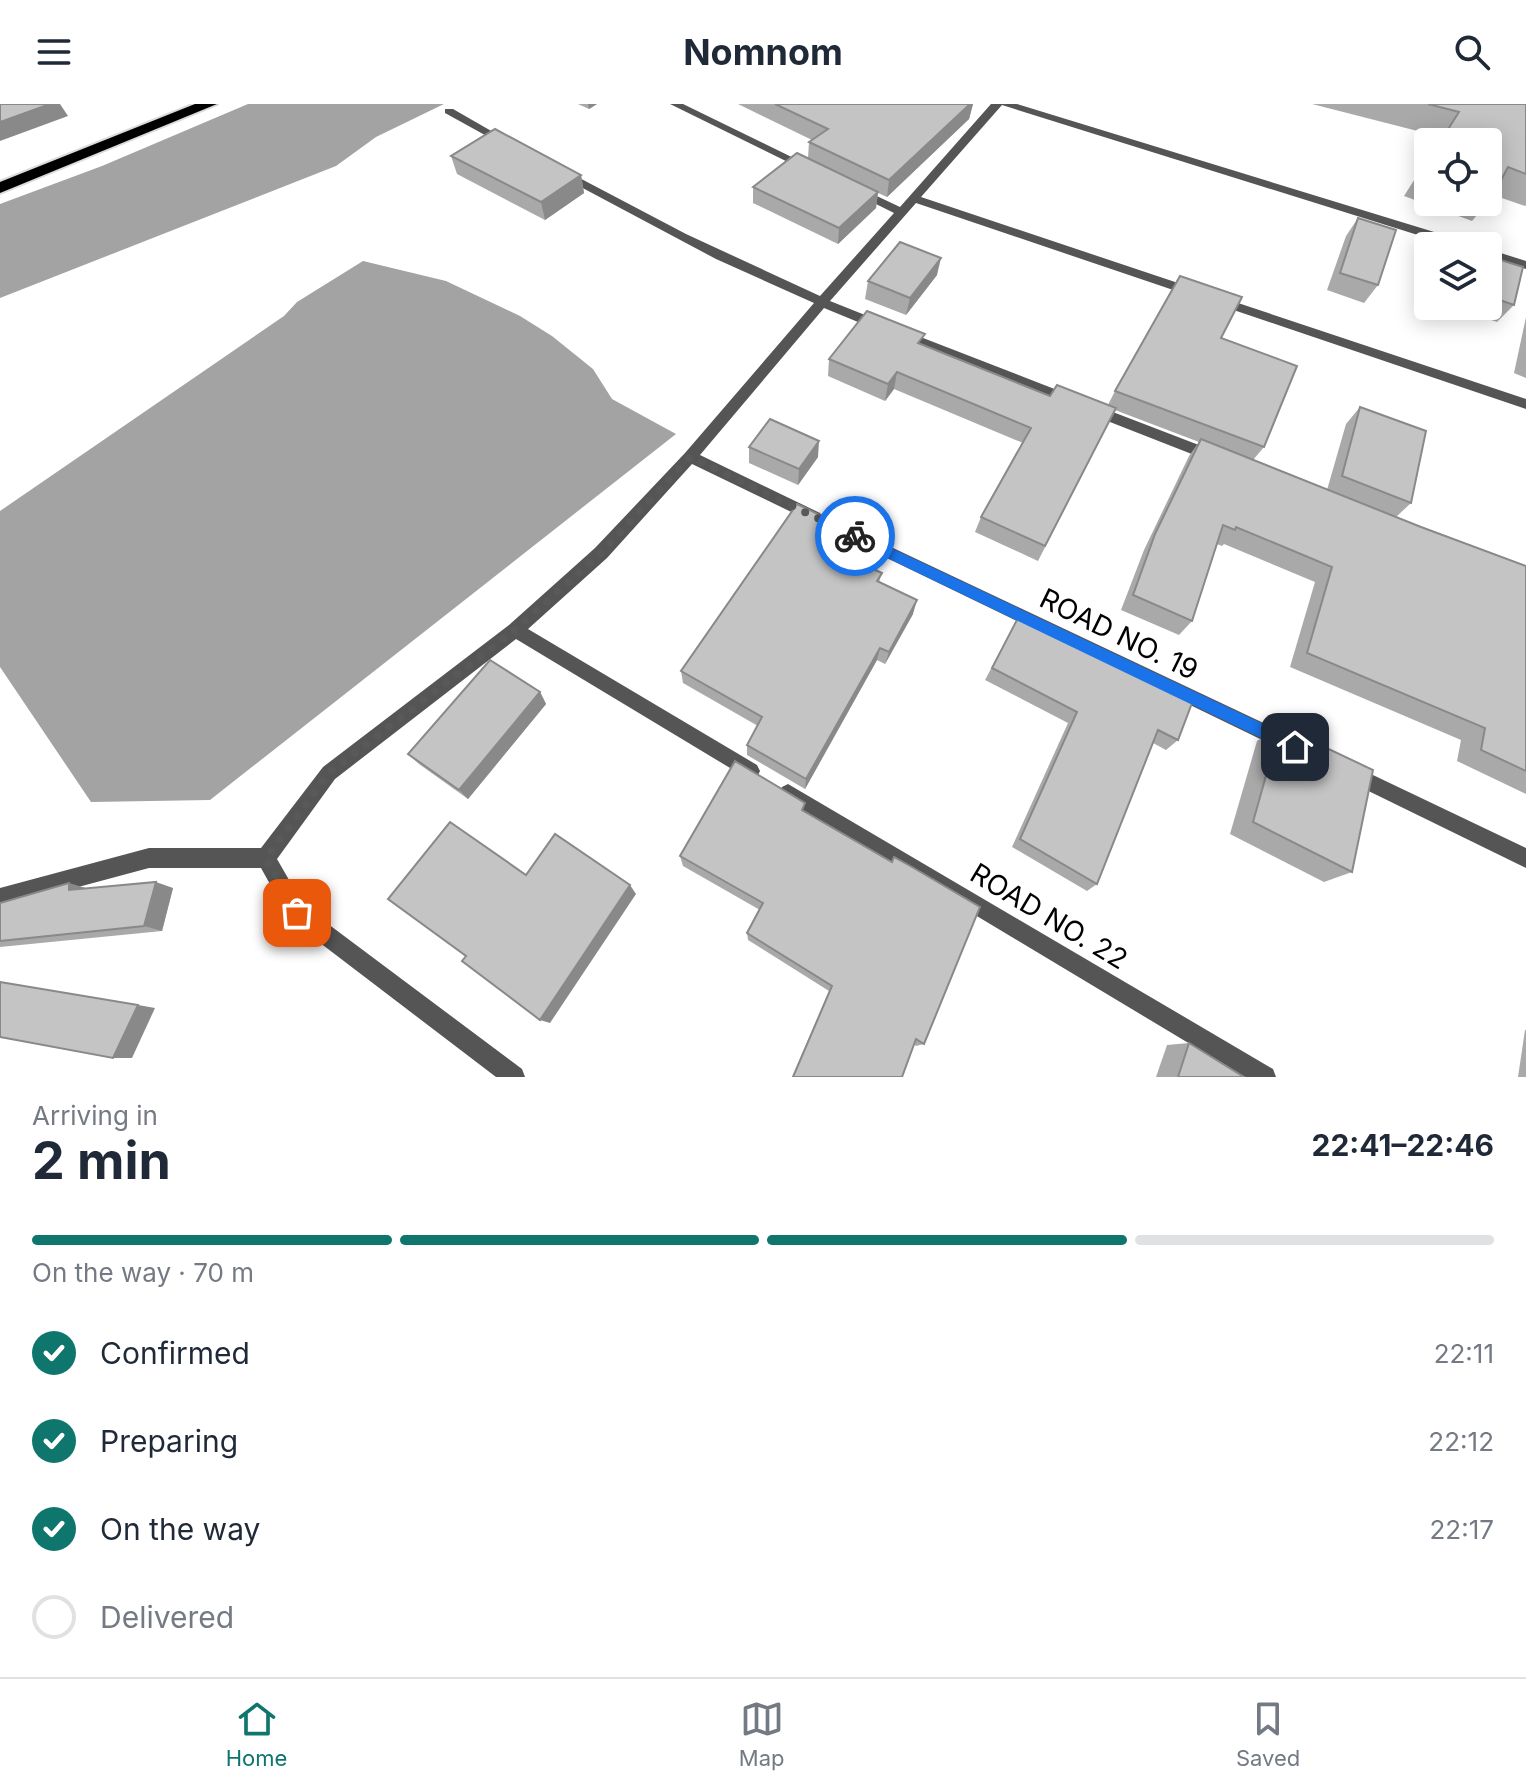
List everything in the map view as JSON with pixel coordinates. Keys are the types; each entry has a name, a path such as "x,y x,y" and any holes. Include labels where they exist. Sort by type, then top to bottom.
{"highway":[{"path":"0,188 209,104"}],"street":[{"path":"675,104 816,172"},
{"path":"266,858 329,773 515,630 601,553 690,457 902,212 978,116 997,104"},
{"path":"1006,104 1421,232"},
{"path":"449,111 515,147"},
{"path":"555,169 634,212 821,303 1232,464"},
{"path":"845,185 902,212"},
{"path":"914,198 1526,404"},
{"path":"1502,257 1526,265"},
{"name":"ROAD NO. 19","path":"690,457 1310,754"},
{"name":"ROAD NO. 22","path":"515,630 1265,1077"},
{"path":"1339,768 1526,858"},
{"path":"0,898 149,858 266,858"},
{"path":"266,858 297,913 514,1077"}],"shaded area":[{"path":"248,104 444,104 376,137 336,166 0,298 0,204 102,166"},
{"path":"363,261 446,281 520,316 552,336 593,369 612,399 676,434 210,800 91,802 0,667 0,511 284,316 297,302"}],"building":[{"path":"0,104 50,104 0,122"},
{"path":"775,104 970,104 889,180 809,142 828,129"},
{"path":"1428,104 1526,104 1526,174 1508,167 1502,178 1502,128 1449,128 1459,112"},
{"path":"495,129 581,175 541,202 451,156"},
{"path":"797,153 878,192 839,228 753,187"},
{"path":"1358,218 1396,230 1378,285 1340,273"},
{"path":"900,242 941,258 910,298 868,281"},
{"path":"1502,260 1523,267 1514,305 1502,301"},
{"path":"1180,276 1242,297 1221,338 1297,366 1264,447 1115,391"},
{"path":"867,311 925,334 918,343 1050,396 1057,385 1116,408 1045,546 981,517 1031,428 897,372 888,384 829,359"},
{"path":"1360,407 1426,431 1411,503 1342,476"},
{"path":"770,419 819,441 799,469 749,447"},
{"path":"1201,439 1526,566 1526,771 1481,750 1485,728 1307,653 1332,567 1236,527 1235,530 1223,525 1192,621 1133,595 1155,534"},
{"path":"797,504 855,532 840,554 882,573 877,581 917,600 889,652 880,648 806,779 747,745 762,717 681,671"},
{"path":"1019,616 1138,673 1136,675 1192,703 1178,740 1158,730 1097,884 1020,839 1077,712 992,668"},
{"path":"490,660 540,692 459,790 408,754"},
{"path":"1280,726 1373,770 1352,872 1253,822"},
{"path":"735,761 805,803 802,810 892,862 894,857 980,907 924,1044 916,1039 902,1077 793,1077 832,986 747,933 763,903 680,856"},
{"path":"450,822 526,875 555,834 630,885 540,1020 462,961 466,956 388,899"},
{"path":"156,882 144,926 0,941 0,903 69,883 69,890"},
{"path":"0,982 138,1005 113,1058 0,1037"},
{"path":"1189,1043 1244,1077 1178,1077"}],"way so far":[{"path":"297,913 266,858 329,773 515,630 601,553 690,457 855,536"}],"route":[{"path":"855,536 1295,747"}]}
